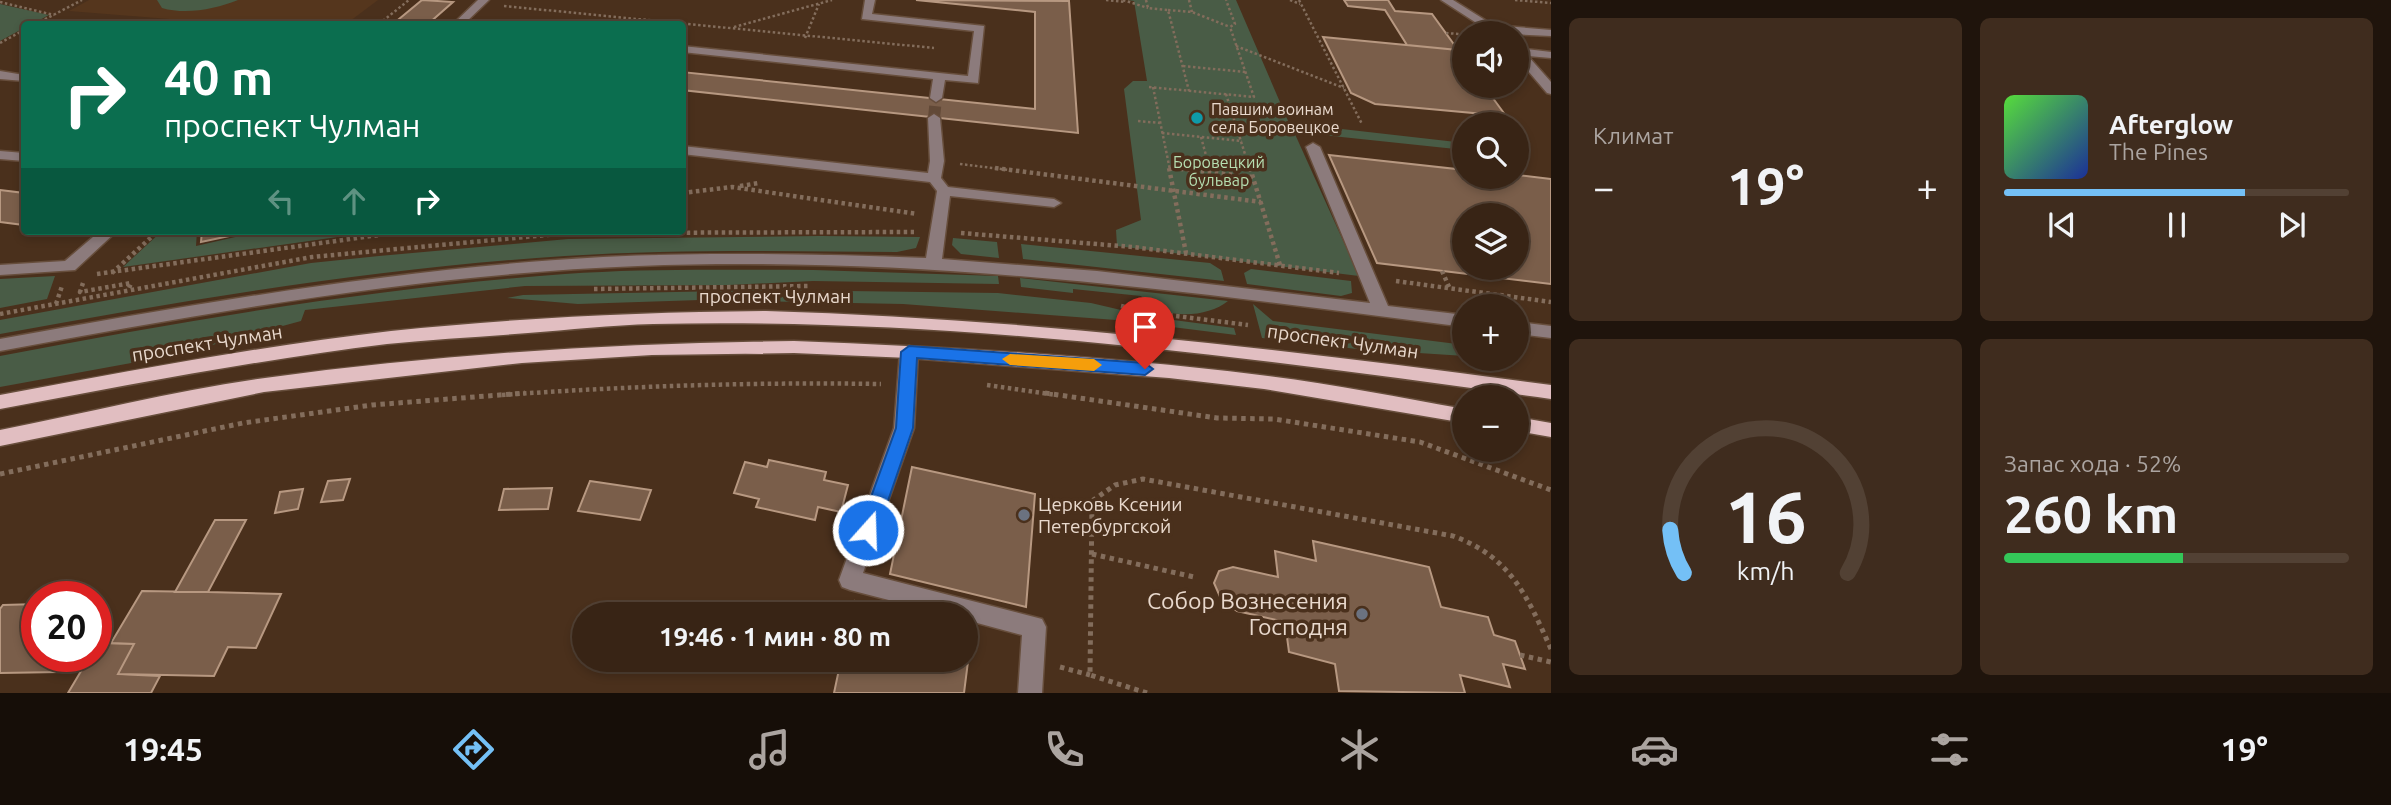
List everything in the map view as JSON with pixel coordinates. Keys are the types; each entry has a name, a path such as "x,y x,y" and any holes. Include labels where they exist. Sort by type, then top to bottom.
{"main road":[{"name":"проспект Чулман","path":"0,402 216,363 376,339 676,318 821,317 1039,329 1255,351 1355,367 1551,392"},
{"path":"0,438 264,385 457,363 665,349 794,347 909,352 1169,371 1264,383 1452,414"},
{"path":"1529,426 1551,430"}],"street":[{"path":"686,49 974,80 980,28 866,17 870,0"},
{"path":"1446,0 1480,21"},
{"path":"461,21 482,2"},
{"path":"1529,32 1551,33"},
{"path":"1529,53 1551,55"},
{"path":"1529,64 1550,88"},
{"path":"0,75 21,78"},
{"path":"936,98 939,77"},
{"path":"934,118 937,161 934,178"},
{"path":"1313,147 1381,311"},
{"path":"686,150 934,178 944,191 1054,203"},
{"path":"0,155 21,157"},
{"path":"934,264 936,232 944,191"},
{"path":"0,270 69,266 104,235"},
{"path":"0,345 279,296 432,277 554,266 753,261 934,264 1107,277 1452,319"},
{"path":"1529,329 1551,332"},
{"path":"909,352 904,428 850,580 1034,627 1030,693"}],"path":[{"path":"44,20 82,0"},
{"path":"383,21 409,0"},
{"path":"717,31 832,0"},
{"path":"1107,0 1125,1 1148,8 1192,12 1230,27"},
{"path":"1189,0 1192,12"},
{"path":"1226,0 1235,23 1230,27"},
{"path":"1290,0 1300,2 1362,124"},
{"path":"1515,0 1551,4"},
{"path":"1147,1 1148,8"},
{"path":"0,2 54,15"},
{"path":"482,2 647,21"},
{"path":"796,62 820,2"},
{"path":"1168,10 1189,90"},
{"path":"44,20 54,21"},
{"path":"686,25 977,52"},
{"path":"1186,253 1151,87 1254,97 1230,27"},
{"path":"0,43 21,32"},
{"path":"1235,46 1344,88"},
{"path":"1182,66 1245,72"},
{"path":"1226,94 1280,265"},
{"path":"1138,121 1160,121"},
{"path":"1162,135 1201,137 1242,144"},
{"path":"1201,137 1210,172"},
{"path":"937,161 1261,203"},
{"path":"1169,168 1253,177"},
{"path":"686,193 732,187 919,215 936,232 1186,253 1551,302"},
{"path":"111,273 154,235"},
{"path":"75,278 380,235"},
{"path":"1442,271 1450,289"},
{"path":"86,276 80,292 131,283 128,291"},
{"path":"56,304 62,286"},
{"path":"0,474 243,423 372,405 749,382 866,385"},
{"path":"982,384 1217,418 1274,419 1420,442 1551,490"},
{"path":"1147,693 1090,675 1092,501 1102,490 1122,481 1143,479 1453,536 1480,546 1503,564 1551,649"},
{"path":"1091,554 1194,577"},
{"path":"1520,655 1551,662"}],"shaded area":[{"path":"89,0 378,0 350,21 194,21 69,11"}],"green space":[{"path":"157,0 238,0 211,8 181,11 162,8"},
{"name":"Боровецкий бульвар","path":"1127,0 1236,0 1289,123 1452,142 1452,149 1294,132 1359,276 1117,246 1116,230 1141,220 1124,89 1133,81 1147,81 1134,1"},
{"path":"0,4 49,15 38,21 21,21 21,30 0,41"},
{"path":"158,235 197,235 196,246 244,235 351,235 123,267"},
{"path":"920,237 916,248 897,252 648,252 423,268 140,309 0,334 0,320 311,263 568,239"},
{"path":"953,238 997,242 999,258 961,254 952,245"},
{"path":"1021,244 1210,263 1221,270 1224,281 1023,259"},
{"path":"1251,269 1351,281 1352,293 1341,296 1247,284 1244,273"},
{"path":"814,270 998,276 999,284 813,281 728,285 525,286 305,310 301,321 175,355 0,387 0,356 211,318 352,297 494,280 596,272"},
{"path":"55,276 47,299 0,308 0,279"},
{"path":"1020,278 1228,301 1219,307 1196,314 1171,313 1149,304 1141,296 1021,287"},
{"path":"773,290 998,293 1091,303 1151,317 1234,328 1236,335 1116,320 903,304 700,300 578,304 507,298 523,295"},
{"path":"1253,304 1273,321 1452,343 1452,355 1357,349 1262,338"}],"building":[{"path":"422,0 453,2 431,21 397,21"},
{"path":"916,0 1069,1 1078,133 686,90 686,72 1035,109 1035,12"},
{"path":"1344,0 1388,0 1395,11 1432,14 1452,42 1452,49 1407,45 1385,10 1348,6"},
{"path":"1323,37 1452,49 1452,98 1493,98 1503,112 1462,112 1375,104 1351,93"},
{"path":"1329,155 1452,169 1452,189 1529,189 1529,176 1551,179 1551,284 1518,280 1529,280 1529,203 1452,203 1452,272 1377,263"},
{"path":"0,190 21,193 21,225 0,222"},
{"path":"202,235 234,235 201,242"},
{"path":"769,460 826,472 824,480 848,485 841,512 818,507 815,520 756,507 759,499 734,493 745,462 767,467"},
{"path":"912,467 1035,494 1026,607 890,574"},
{"path":"350,479 343,500 321,502 328,481"},
{"path":"590,481 651,490 640,520 578,511"},
{"path":"552,488 548,509 499,510 504,489"},
{"path":"303,489 298,509 275,513 280,492"},
{"path":"215,520 246,520 208,592 175,592"},
{"name":"Собор Вознесения Господня","path":"1313,541 1429,567 1441,607 1488,617 1494,635 1515,641 1525,669 1503,664 1510,687 1460,675 1465,693 1339,691 1335,664 1289,652 1285,622 1237,611 1221,599 1214,583 1219,571 1233,567 1278,577 1275,551 1316,561"},
{"path":"142,591 281,594 256,648 228,647 214,676 118,674 134,644 112,641"},
{"path":"21,604 21,672 60,672 0,673 0,609 3,605"},
{"path":"112,643 134,644 118,674 160,676 151,693 68,693 80,672 112,672"},
{"path":"838,672 967,672 964,693 834,693"}],"tunnel":[{"path":"934,118 936,98"}],"slow traffic":[{"path":"1010,359 1094,365"}],"place":[{"name":"Павшим воинам села Боровецкое","path":"1197,118"},
{"name":"Церковь Ксении Петербургской","path":"1024,515"},
{"name":"Собор Вознесения Господня","path":"1362,614"}],"route":[{"path":"868,530 904,428 909,352 1145,369"}]}
